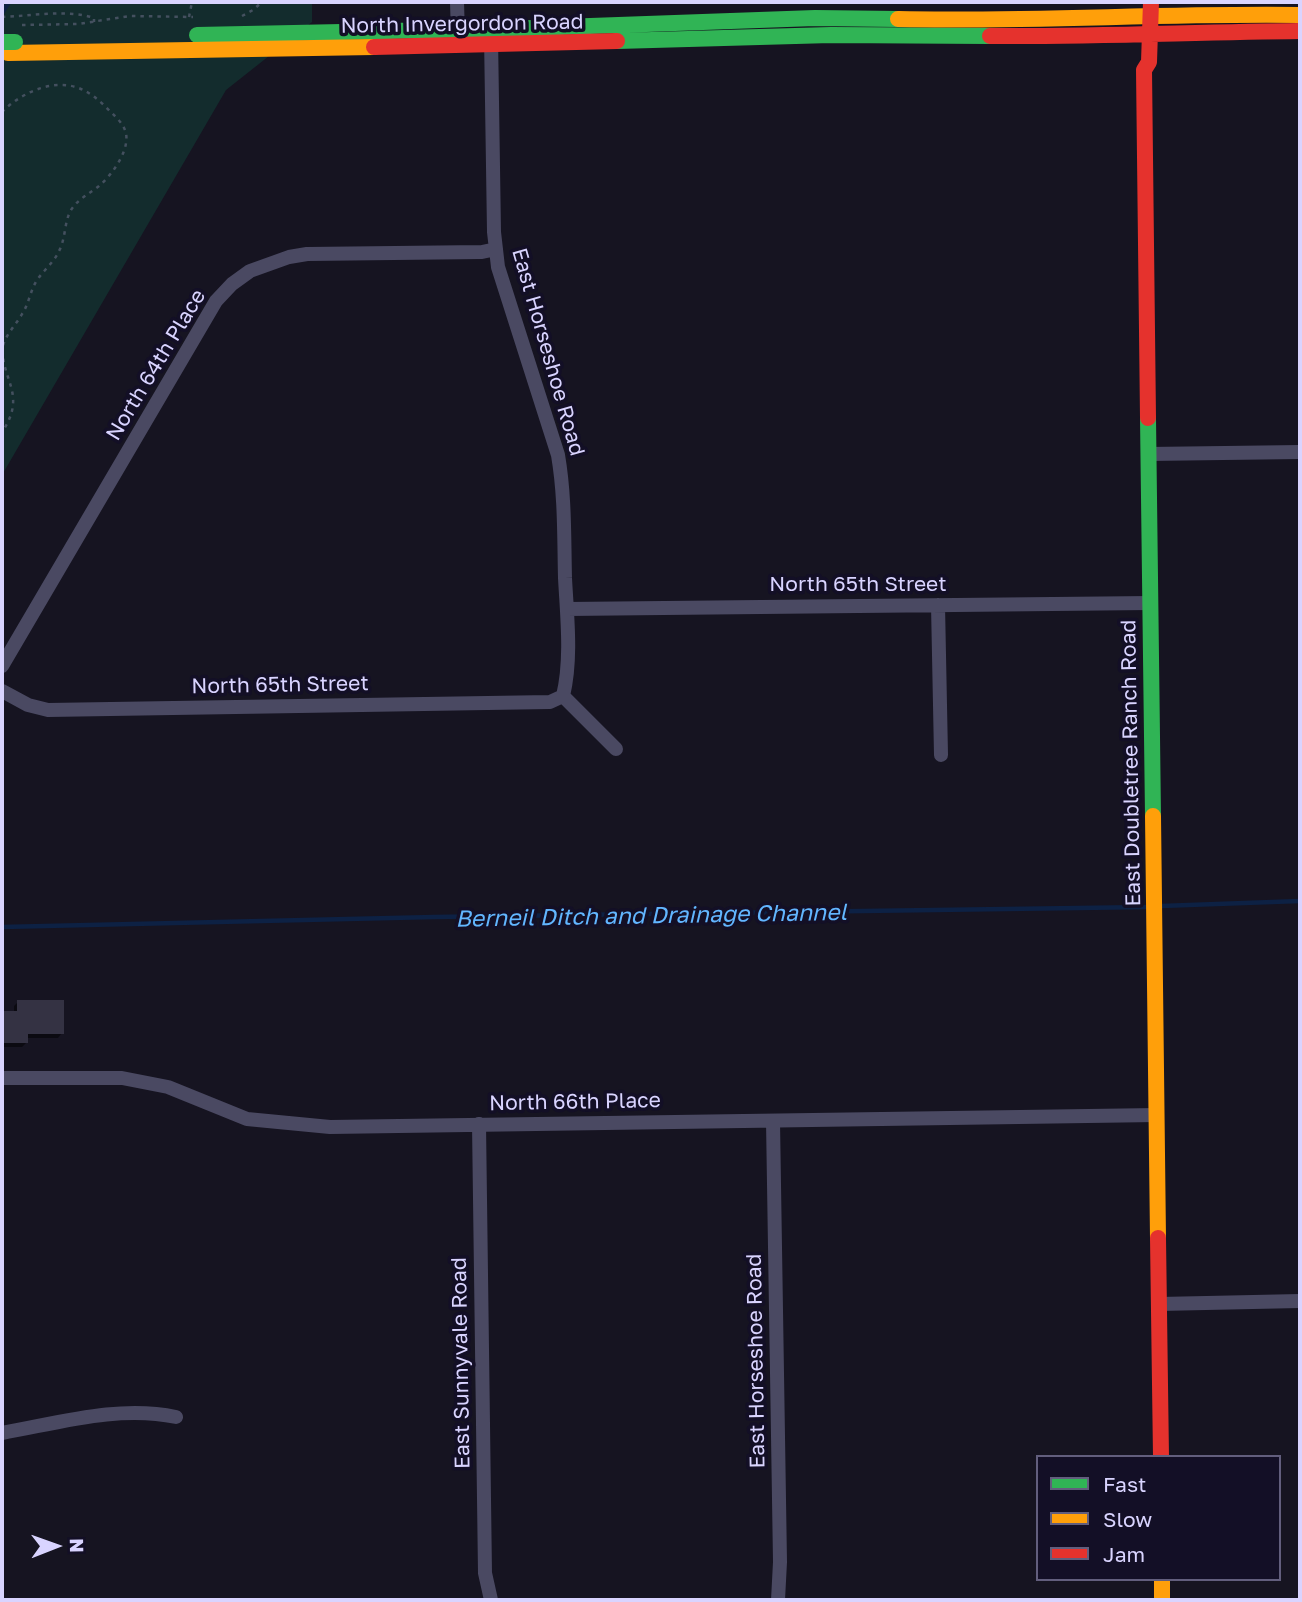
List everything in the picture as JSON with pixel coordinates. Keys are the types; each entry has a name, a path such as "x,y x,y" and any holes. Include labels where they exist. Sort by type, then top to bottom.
{"street":[{"path":"457,2 458,45"},
{"name":"North Invergordon Road","path":"9,43 491,45 995,28 1222,14 1300,15"},
{"name":"North Invergordon Road","path":"1144,18 1300,31"},
{"name":"East Doubletree Ranch Road","path":"1144,18 1149,62 1144,70 1161,1455"},
{"path":"753,19 755,37"},
{"name":"North Invergordon Road","path":"9,43 753,19 995,28"},
{"name":"East Horseshoe Road","path":"491,28 493,183 498,267 558,455 564,503 566,682 563,696"},
{"name":"North 64th Place","path":"2,666 216,301 232,284 250,271 270,263 307,254 482,252 496,249"},
{"path":"1148,454 1300,452"},
{"name":"North 65th Street","path":"566,609 1150,603"},
{"path":"938,605 941,755"},
{"name":"North 65th Street","path":"2,691 28,705 48,710 550,702 563,696"},
{"path":"563,696 616,749"},
{"name":"North 66th Place","path":"2,1079 122,1078 168,1087 247,1119 330,1127 1157,1115"},
{"name":"East Horseshoe Road","path":"773,1121 780,1562 778,1600"},
{"name":"East Sunnyvale Road","path":"479,1124 485,1573 491,1600"},
{"path":"1159,1304 1300,1301"},
{"path":"2,1433 103,1414 153,1412 176,1417"},
{"path":"1162,1581 1162,1600"}],"path":[{"path":"189,17 192,2"},
{"path":"235,17 253,10 262,2"},
{"path":"2,17 72,14 90,16 94,18 94,22"},
{"path":"9,43 130,16 199,18"},
{"path":"2,112 24,95 58,85 71,86 92,94 121,122 127,137 122,152 105,179 80,199 70,211 58,254 38,279 24,312 3,345 2,356 13,397 13,407 2,432"}],"green space":[{"path":"2,2 312,2 312,22 226,90 2,475"}],"building":[{"path":"17,1000 64,1000 64,1034 28,1034 28,1043 2,1043 2,1011 17,1011"}],"waterway":[{"path":"2,13 9,2"},
{"name":"Berneil Ditch and Drainage Channel","path":"1161,906 1300,901"},
{"name":"Berneil Ditch and Drainage Channel","path":"2,927 434,917 1149,907"}],"traffic: fast":[{"path":"197,35 534,28 815,18 898,19"},
{"path":"617,41 831,35 990,36"},
{"path":"2,42 15,42"},
{"path":"1148,418 1153,816"}],"traffic: slow":[{"path":"898,19 1300,15"},
{"path":"8,53 374,47"},
{"path":"1153,816 1158,1238"},
{"path":"1162,1581 1162,1600"}],"traffic: jam":[{"path":"1148,418 1144,70 1149,62 1151,2"},
{"path":"990,36 1300,31"},
{"path":"374,47 617,41"},
{"path":"1158,1238 1161,1455"}]}
